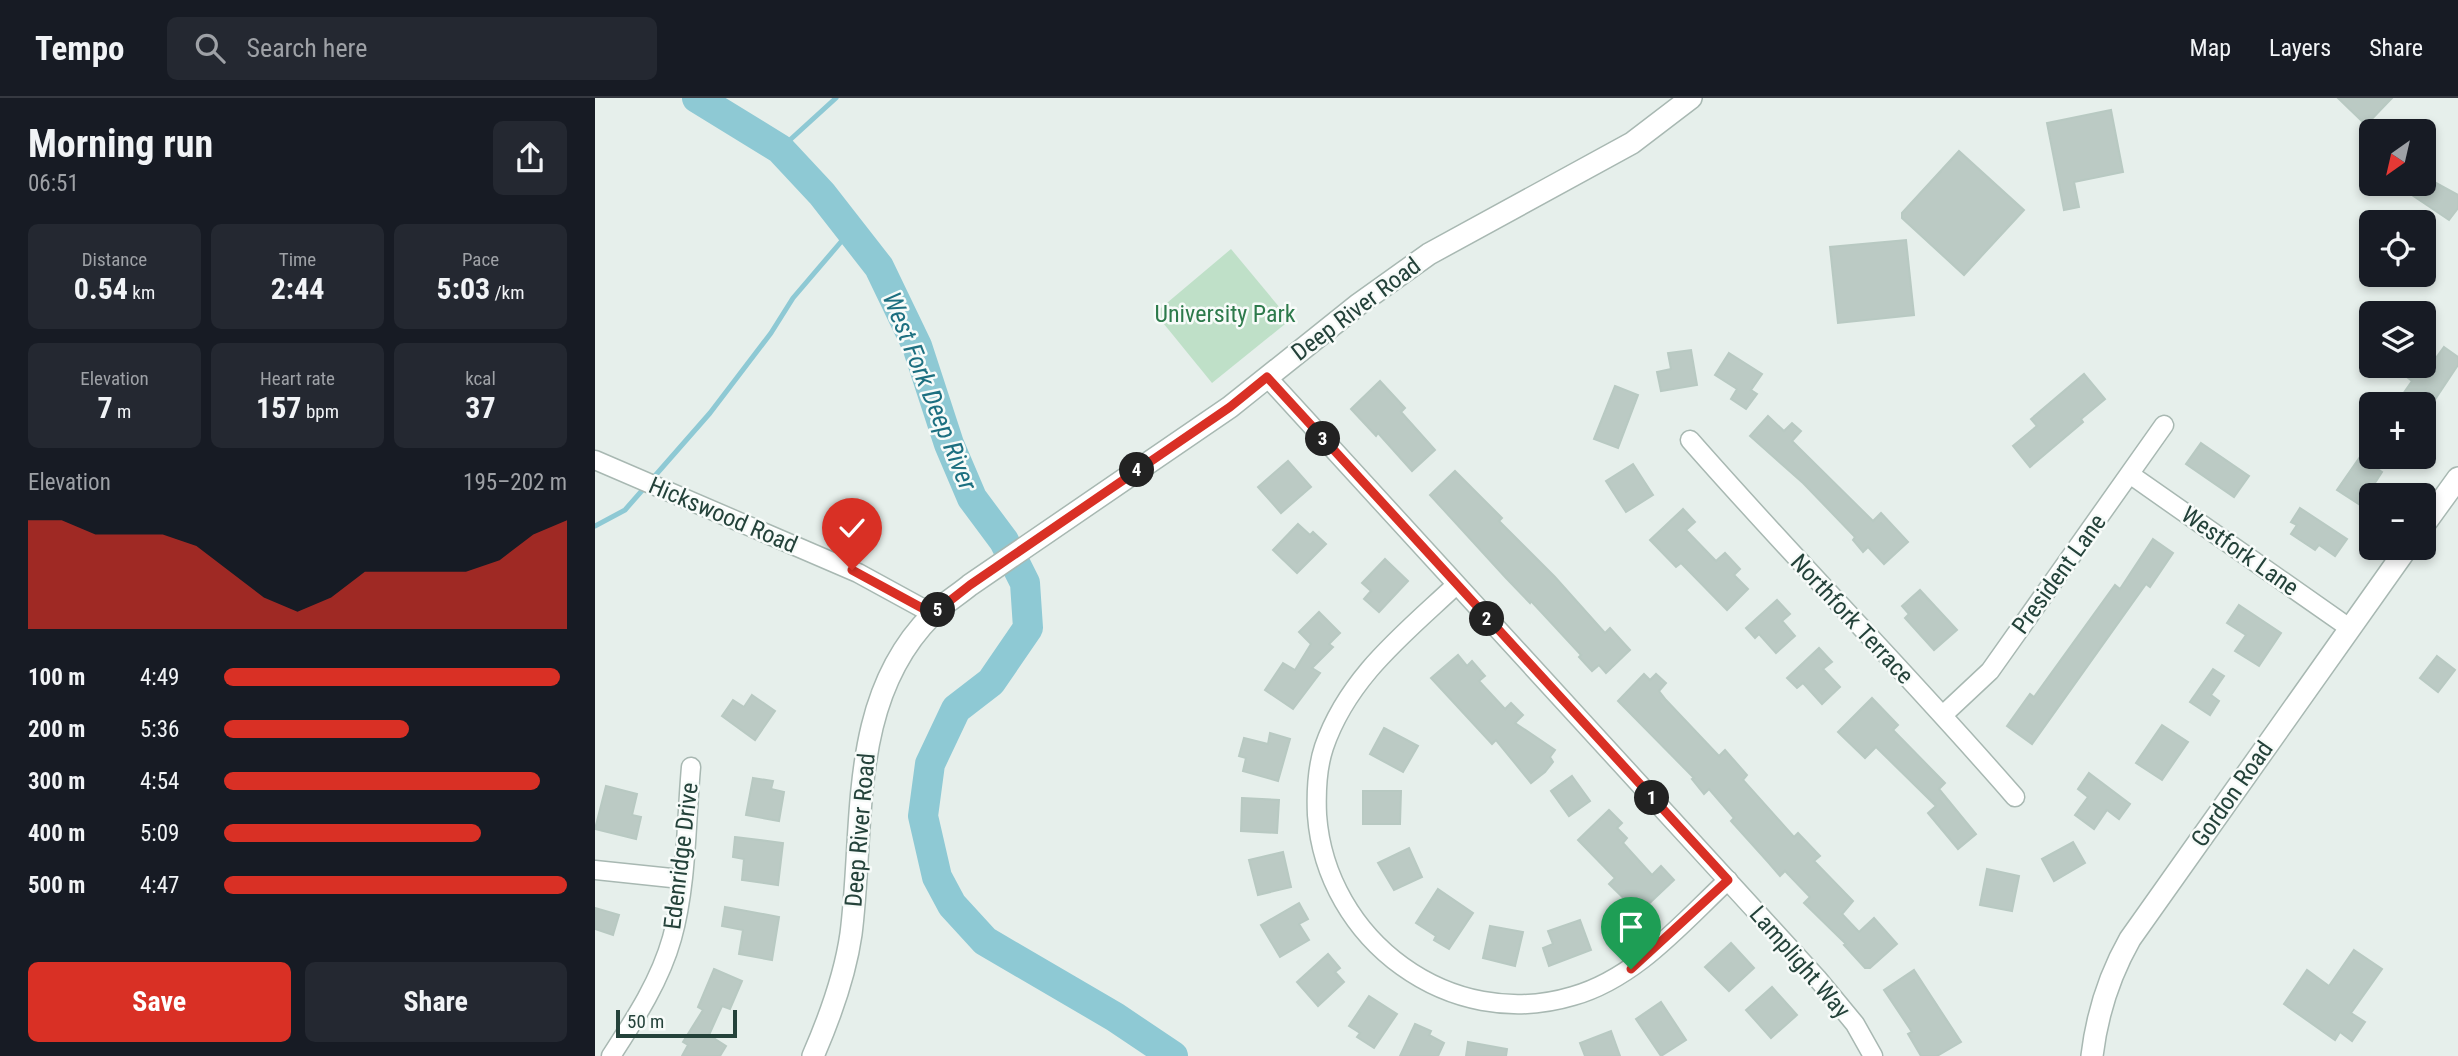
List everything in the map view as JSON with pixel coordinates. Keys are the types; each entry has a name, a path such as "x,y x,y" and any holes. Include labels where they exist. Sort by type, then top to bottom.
{"street":[{"name":"Deep River Road","path":"813,1056 833,1010 851,936 861,786 872,722 892,669 933,614 1053,527 1230,407 1359,304 1429,254 1623,148 1650,131 1691,98"},
{"name":"Lamplight Way","path":"1267,377 1836,1000 1873,1056"},
{"name":"President Lane","path":"1943,715 1990,671 2164,425"},
{"name":"Northfork Terrace","path":"1690,440 2015,797"},
{"name":"Hickswood Road","path":"595,460 852,570 933,614"},
{"name":"Westfork Lane","path":"2131,475 2349,627"},
{"path":"2436,508 2458,478"},
{"name":"Gordon Road","path":"2092,1056 2105,992 2130,939 2398,560"},
{"path":"1456,585 1371,664 1335,720 1323,749 1317,782 1319,838 1326,864 1354,920 1380,950 1437,988 1474,999 1511,1005 1572,997 1606,984 1631,969 1728,880"},
{"name":"Edenridge Drive","path":"611,1056 656,980 672,937 681,879 691,767"},
{"path":"595,870 681,879"}],"green space":[{"name":"University Park","path":"1231,249 1290,320 1212,383 1155,313"}],"building":[{"path":"2338,98 2392,98 2372,119 2360,119"},
{"path":"2111,110 2123,172 2074,182 2079,207 2064,210 2047,123"},
{"path":"1959,151 2024,210 1964,275 1902,218 1902,213"},
{"path":"2436,183 2458,195 2458,208 2449,220 2413,196 2436,196"},
{"path":"1906,240 1914,315 1838,323 1830,247"},
{"path":"2444,347 2458,357 2458,365 2436,398 2436,392 2404,392 2412,381 2408,378 2436,378 2436,358"},
{"path":"1691,350 1697,385 1661,391 1657,372 1671,369 1668,353"},
{"path":"1729,353 1762,374 1751,390 1757,394 1746,409 1731,399 1737,389 1715,375"},
{"path":"2084,374 2105,399 2081,419 2083,422 2030,467 2013,446 2037,426 2031,419"},
{"path":"1380,381 1405,408 1401,412 1435,450 1412,471 1378,433 1376,436 1351,409"},
{"path":"1615,386 1638,395 1618,448 1594,439"},
{"path":"1768,416 1784,431 1792,423 1801,431 1792,441 1873,521 1881,513 1908,542 1884,564 1868,547 1863,552 1853,540 1855,537 1803,483 1750,436"},
{"path":"2201,443 2249,476 2234,497 2186,464"},
{"path":"2359,458 2359,469 2378,469 2382,472 2375,483 2359,483 2359,504 2337,490"},
{"path":"1288,461 1311,487 1281,513 1258,487"},
{"path":"1633,464 1653,495 1626,512 1606,481"},
{"path":"1455,471 1502,518 1499,521 1555,577 1605,633 1610,628 1630,650 1606,673 1599,665 1592,671 1579,657 1581,655 1430,495"},
{"path":"2300,508 2347,539 2335,556 2319,545 2315,550 2291,534 2297,525 2291,522"},
{"path":"1683,509 1695,522 1686,530 1716,561 1725,553 1740,569 1734,575 1748,589 1727,610 1681,563 1676,567 1650,540"},
{"path":"1298,524 1310,535 1313,532 1326,544 1297,573 1273,550"},
{"path":"2153,539 2173,553 2150,587 2146,584 2032,744 2007,726 2030,694 2034,697 2115,585 2120,589"},
{"path":"1385,559 1408,581 1379,612 1364,599 1371,591 1362,583"},
{"path":"1920,590 1957,630 1934,650 1905,618 1909,614 1902,606"},
{"path":"1777,600 1790,614 1782,621 1795,636 1776,653 1759,634 1755,638 1746,628"},
{"path":"2239,605 2281,633 2259,666 2235,651 2246,635 2227,623"},
{"path":"1319,612 1340,633 1329,644 1333,647 1312,668 1320,673 1293,709 1265,690 1283,663 1295,670 1311,644 1299,632"},
{"path":"1819,648 1832,662 1823,669 1840,687 1822,704 1803,683 1797,688 1787,678"},
{"path":"1458,655 1467,666 1472,661 1485,676 1479,681 1505,709 1511,703 1523,715 1515,723 1555,750 1550,757 1553,762 1531,783 1496,740 1492,744 1431,678"},
{"path":"2437,656 2455,670 2438,692 2420,678"},
{"path":"2213,669 2224,676 2211,695 2219,701 2210,715 2190,702"},
{"path":"1644,674 1650,680 1656,674 1666,683 1659,691 1666,700 1719,756 1725,750 1747,775 1743,780 1794,837 1798,833 1820,856 1814,861 1853,901 1842,914 1859,932 1874,918 1897,944 1870,968 1865,968 1844,945 1846,944 1804,903 1810,897 1785,871 1780,876 1731,821 1734,818 1709,789 1704,794 1692,779 1694,778 1618,701"},
{"path":"752,695 775,711 755,740 722,716 733,700 744,707"},
{"path":"1872,698 1898,725 1893,730 1945,783 1939,789 1976,834 1958,849 1928,813 1936,806 1876,747 1865,758 1838,732"},
{"path":"2162,725 2188,742 2162,780 2136,763"},
{"path":"1384,728 1418,746 1403,772 1370,754"},
{"path":"1270,733 1290,739 1278,781 1243,771 1246,758 1239,756 1244,738 1268,744"},
{"path":"2089,773 2130,804 2119,819 2107,810 2094,829 2075,815 2088,797 2078,789"},
{"path":"1572,776 1590,801 1569,816 1551,791"},
{"path":"753,778 773,781 771,789 784,792 779,821 746,815"},
{"path":"606,786 637,794 632,815 641,817 636,839 595,829"},
{"path":"1363,791 1401,791 1400,824 1363,824"},
{"path":"1242,798 1279,800 1277,833 1241,831"},
{"path":"1609,810 1622,823 1617,828 1627,838 1623,843 1652,875 1661,866 1674,880 1639,913 1609,884 1615,878 1578,840"},
{"path":"735,837 783,843 778,885 742,880 744,859 733,857"},
{"path":"2073,842 2085,863 2054,881 2042,859"},
{"path":"1409,848 1422,877 1394,890 1378,863"},
{"path":"1283,852 1291,887 1258,895 1249,860"},
{"path":"1987,869 2019,876 2012,911 1980,905"},
{"path":"1438,889 1473,913 1449,949 1434,940 1436,936 1416,923"},
{"path":"1299,903 1308,919 1299,924 1309,940 1280,957 1261,925"},
{"path":"725,907 779,917 772,960 739,954 743,930 722,926"},
{"path":"595,908 619,915 613,935 595,929"},
{"path":"1580,920 1591,950 1549,966 1543,948 1553,944 1548,931"},
{"path":"1490,926 1523,932 1515,966 1483,958"},
{"path":"1731,943 1754,968 1729,991 1705,967"},
{"path":"2354,950 2382,969 2351,1013 2365,1022 2352,1041 2340,1032 2335,1040 2284,1004 2307,970 2329,986"},
{"path":"1328,954 1340,968 1335,972 1344,982 1318,1006 1297,982"},
{"path":"714,969 742,981 730,1009 722,1006 709,1035 726,1046 720,1056 682,1056 688,1045 683,1042 703,1010 698,1007"},
{"path":"1914,970 1961,1042 1937,1056 1921,1056 1908,1034 1912,1032 1884,990"},
{"path":"1772,987 1797,1015 1771,1038 1746,1010"},
{"path":"1369,996 1397,1014 1374,1048 1357,1037 1360,1033 1349,1026"},
{"path":"1661,1002 1686,1040 1661,1056 1636,1019"},
{"path":"1415,1024 1431,1031 1429,1035 1444,1043 1438,1056 1400,1056"},
{"path":"1611,1031 1620,1056 1585,1056 1580,1043"},
{"path":"1468,1042 1507,1049 1506,1056 1466,1056"}],"waterway":[{"name":"West Fork Deep River","path":"697,98 780,149 822,194 879,267 917,346 949,444 972,498 1004,541 1025,583 1028,628 991,682 956,709 930,764 923,816 937,877 952,905 985,941 1115,1017 1173,1056"},
{"path":"780,149 836,98"},
{"path":"595,526 625,510 710,413 771,333 793,298 852,229"}],"route":[{"path":"852,570 933,614 1053,527 1230,407 1267,377 1728,880 1631,969"}]}
